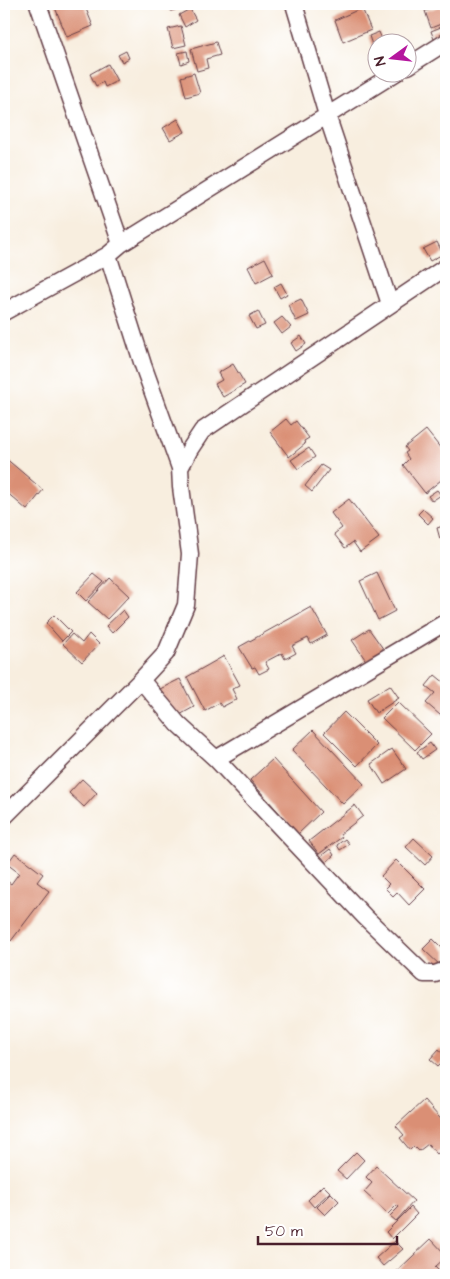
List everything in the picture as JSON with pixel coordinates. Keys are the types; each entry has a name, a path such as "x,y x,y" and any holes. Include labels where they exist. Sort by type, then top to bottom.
{"street":[{"path":"38,4 121,244"},
{"path":"294,4 327,115 390,304"},
{"path":"418,60 446,42"},
{"path":"4,312 108,255 121,244 381,82"},
{"path":"4,817 166,653 186,605 190,554 180,468 143,365 108,255"},
{"path":"180,468 202,432 446,267"},
{"path":"216,759 446,622"},
{"path":"141,680 178,724 216,759 365,917 424,974 435,974 446,970"}],"building":[{"path":"84,4 93,26 67,37 54,5"},
{"path":"169,4 195,4 171,11"},
{"path":"384,4 400,4 386,9"},
{"path":"441,6 446,22 431,28 425,11"},
{"path":"362,8 371,30 343,42 335,20"},
{"path":"190,9 196,20 185,27 179,15"},
{"path":"446,25 446,38 435,42 431,31"},
{"path":"181,26 186,45 173,48 168,29"},
{"path":"216,42 220,55 206,59 208,68 197,71 191,49"},
{"path":"126,51 129,58 122,62 118,55"},
{"path":"187,51 189,61 181,64 178,53"},
{"path":"108,64 117,81 105,87 103,82 96,86 90,74"},
{"path":"194,73 200,93 186,97 181,77"},
{"path":"178,119 185,132 170,140 163,128"},
{"path":"437,242 443,254 430,261 423,249"},
{"path":"265,258 273,274 256,283 248,267"},
{"path":"281,283 287,294 280,298 274,287"},
{"path":"301,299 309,315 296,321 288,305"},
{"path":"258,311 265,325 256,329 249,316"},
{"path":"282,317 291,327 282,334 274,323"},
{"path":"301,336 306,344 296,351 291,343"},
{"path":"233,364 245,384 223,397 215,384 222,380 218,373"},
{"path":"286,419 291,425 296,421 309,438 304,441 305,444 289,457 270,432"},
{"path":"426,430 446,455 446,476 425,493 403,465 409,459 405,453 408,451 405,447"},
{"path":"309,448 315,457 298,469 291,460"},
{"path":"4,457 43,490 27,510 4,490"},
{"path":"321,465 329,470 312,492 305,486"},
{"path":"437,490 441,495 432,501 428,496"},
{"path":"349,499 379,538 360,552 353,542 345,548 334,534 342,528 331,513"},
{"path":"423,509 433,518 428,524 418,514"},
{"path":"446,525 446,537 440,539 437,528"},
{"path":"377,573 395,611 378,620 360,581"},
{"path":"94,574 104,582 86,601 77,592"},
{"path":"110,578 129,596 107,619 88,602"},
{"path":"311,607 327,635 311,644 308,638 292,646 296,653 285,659 282,653 265,662 269,669 259,674 255,667 252,668 239,647"},
{"path":"123,610 128,617 112,633 106,626"},
{"path":"54,615 71,632 62,641 46,623"},
{"path":"369,629 384,650 367,662 352,640"},
{"path":"72,634 82,643 89,634 99,644 82,662 63,644"},
{"path":"224,656 240,685 232,689 237,699 222,707 219,703 205,711 187,677"},
{"path":"435,675 446,684 446,707 440,715 426,703 435,693 426,686"},
{"path":"180,679 194,707 176,717 158,690"},
{"path":"390,685 399,698 376,713 367,699"},
{"path":"398,702 431,734 415,750 382,718"},
{"path":"344,712 377,745 357,766 324,733"},
{"path":"313,730 364,784 343,804 292,750"},
{"path":"430,743 435,750 422,759 417,752"},
{"path":"392,749 406,769 384,784 371,764"},
{"path":"273,759 321,812 298,834 250,780"},
{"path":"82,779 97,793 84,807 69,793"},
{"path":"355,805 363,816 340,834 342,837 319,854 309,841"},
{"path":"414,838 433,856 425,865 406,847"},
{"path":"345,839 349,844 340,850 337,845"},
{"path":"330,849 334,855 326,862 321,856"},
{"path":"15,853 43,874 37,882 49,891 11,941 4,935 4,879 11,884 19,873 7,864"},
{"path":"396,860 425,889 409,905 397,892 393,896 385,888 389,884 381,876"},
{"path":"433,939 446,952 446,964 443,968 423,949"},
{"path":"439,1049 446,1058 438,1066 430,1059"},
{"path":"424,1100 446,1125 446,1135 444,1137 446,1146 437,1154 428,1144 419,1151 414,1146 410,1150 400,1138 404,1135 396,1126"},
{"path":"356,1152 364,1160 346,1179 337,1171"},
{"path":"376,1166 414,1201 396,1221 390,1216 399,1207 397,1205 388,1214 364,1192 372,1183 366,1177"},
{"path":"323,1185 330,1192 314,1207 308,1200"},
{"path":"331,1193 339,1201 325,1215 317,1207"},
{"path":"411,1207 417,1214 392,1239 386,1232"},
{"path":"431,1239 446,1255 435,1267 439,1271 435,1275 393,1275"},
{"path":"395,1241 403,1249 383,1266 376,1258"}]}
